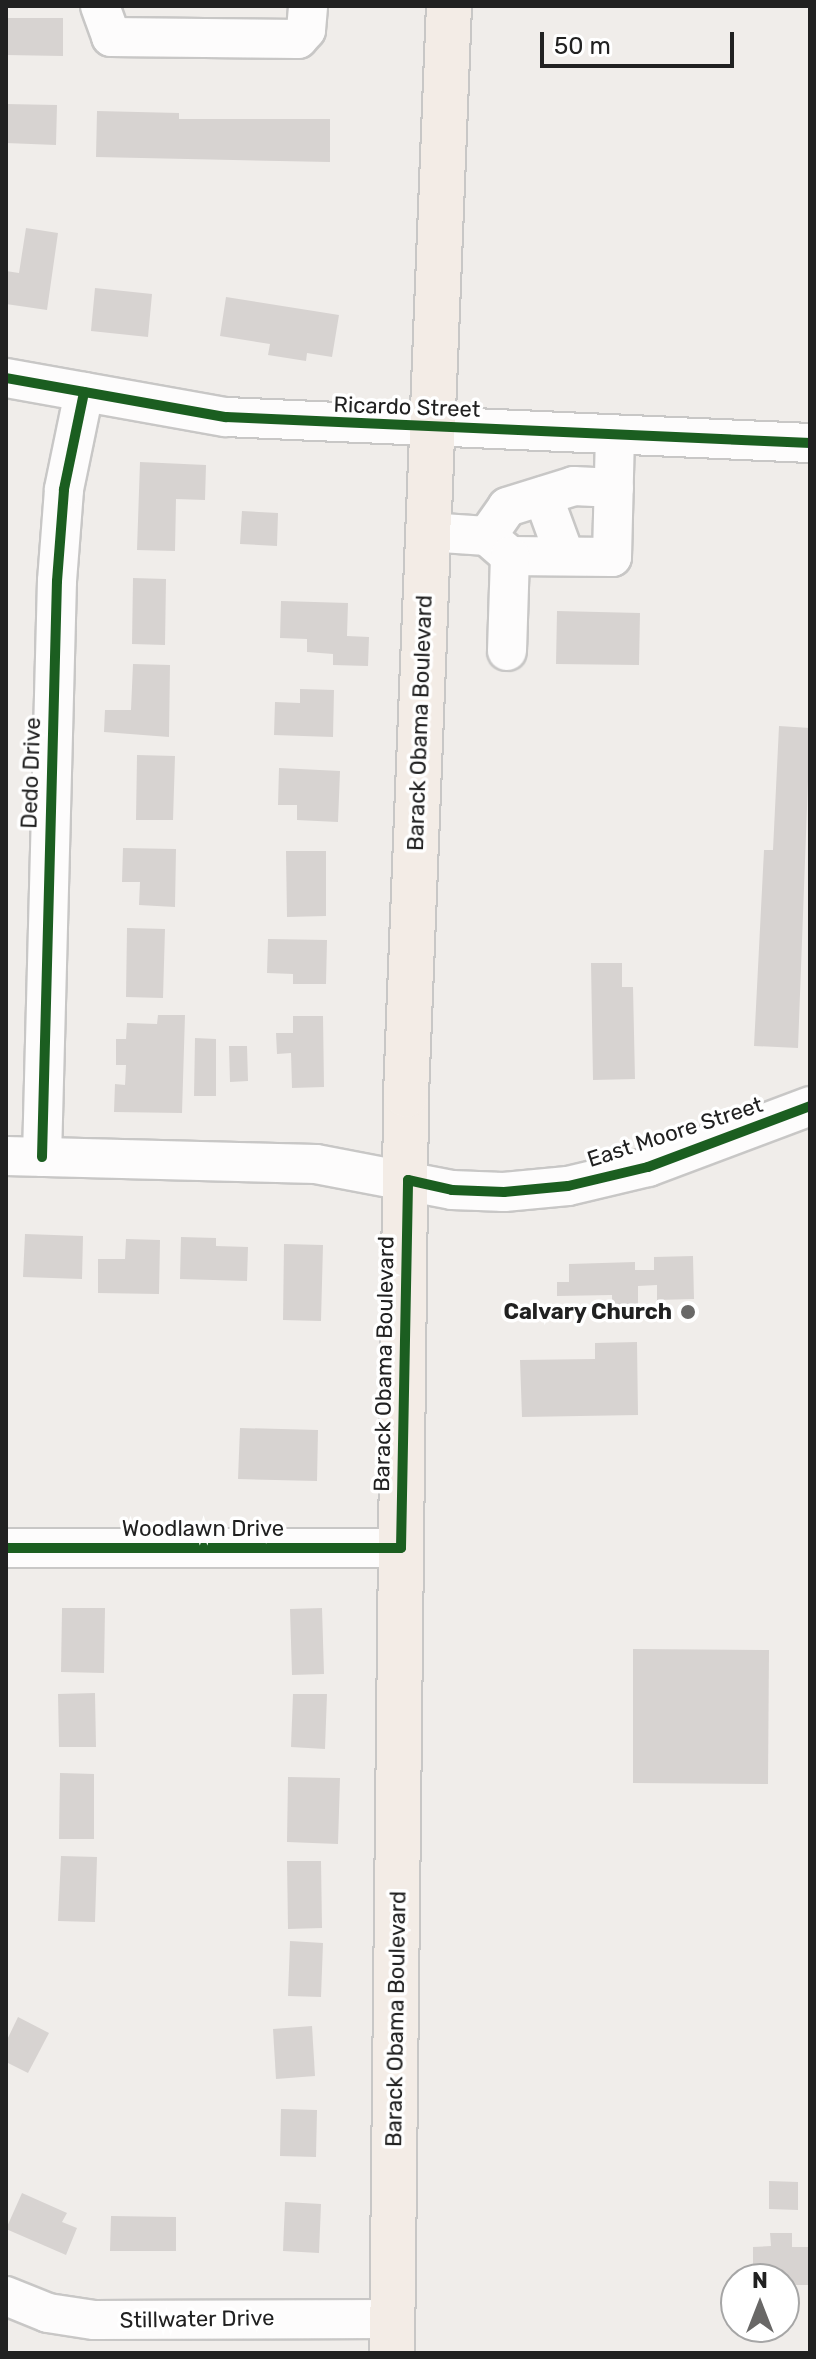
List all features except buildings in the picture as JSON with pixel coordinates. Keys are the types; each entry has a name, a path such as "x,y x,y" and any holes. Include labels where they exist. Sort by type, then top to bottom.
{"main road":[{"name":"Barack Obama Boulevard","path":"392,2336 408,1180 406,1095 449,6"}],"street":[{"path":"100,6 111,37 298,39 306,30 308,6"},
{"name":"Ricardo Street","path":"6,378 226,417 615,437 810,443"},
{"name":"Dedo Drive","path":"24,1156 64,489 84,392"},
{"path":"427,532 565,556 612,557 615,437"},
{"path":"507,651 498,546 507,507 574,486 614,488"},
{"path":"543,496 565,556"},
{"name":"East Moore Street","path":"24,1156 316,1164 452,1190 504,1192 579,1184 661,1162 810,1106"},
{"name":"Woodlawn Drive","path":"6,1548 401,1548"},
{"name":"Stillwater Drive","path":"6,2296 48,2313 94,2320 392,2336"}],"cycle path":[{"path":"6,378 226,417 810,443"},
{"path":"42,1157 57,581 64,489 84,392"},
{"path":"6,1548 401,1548 408,1180 452,1190 504,1192 568,1186 648,1167 810,1106"}],"place":[{"name":"Calvary Church","path":"688,1312"}]}
